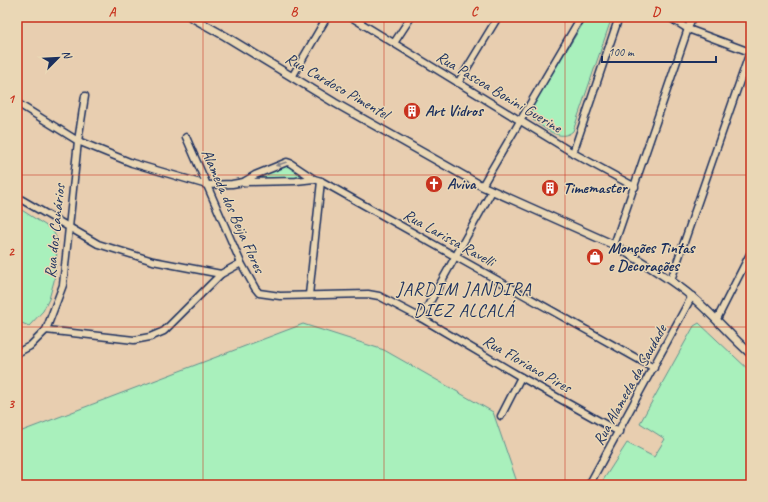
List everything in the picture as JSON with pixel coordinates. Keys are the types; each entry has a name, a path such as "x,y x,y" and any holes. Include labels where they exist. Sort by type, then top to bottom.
{"street":[{"name":"Rua Cardoso Pimentel","path":"191,17 482,186 614,245 671,280 692,296 751,354"},
{"path":"292,77 327,17"},
{"name":"Rua Pascoa Bonini Guerine","path":"351,17 573,153 635,187"},
{"path":"394,44 411,17"},
{"path":"458,83 498,17"},
{"path":"482,186 581,17"},
{"path":"573,153 619,17"},
{"path":"669,17 688,29 750,50 671,280"},
{"path":"614,245 692,17"},
{"name":"Rua dos Canários","path":"17,353 30,346 46,330 63,285 78,141 85,96"},
{"path":"17,103 78,141 132,163 207,186 244,182"},
{"name":"Alameda dos Beija Flores","path":"186,138 241,263 259,293"},
{"name":"Rua Larissa Ravelli","path":"244,182 255,175 287,162 314,180"},
{"path":"309,295 321,181"},
{"name":"Rua Larissa Ravelli","path":"244,182 321,181 654,368"},
{"path":"421,318 492,191"},
{"path":"17,197 98,244 153,261 221,274"},
{"path":"717,319 751,252"},
{"path":"46,330 134,340 150,337 164,331 221,274 241,263"},
{"name":"Rua Floriano Pires","path":"259,293 280,296 374,295 421,318 521,377 619,432"},
{"name":"Rua Alameda da Saudade","path":"589,485 692,296"},
{"path":"501,416 521,377"}],"green space":[{"path":"587,17 612,17 573,131 568,134 558,135 547,130 533,120 530,115 530,110"},
{"path":"287,163 300,173 298,178 261,179 260,176"},
{"path":"17,207 53,231 58,241 54,281 49,299 43,311 29,326 17,321"},
{"path":"699,323 751,372 751,485 600,485 627,443 654,457 665,439 640,423 694,326"},
{"path":"303,324 384,350 493,412 518,485 17,485 17,433"}],"place":[{"name":"Art Vidros","path":"412,111"},
{"name":"Aviva","path":"434,184"},
{"name":"Timemaster","path":"550,188"},
{"name":"Monções Tintas e Decorações","path":"595,257"}],"district":[{"name":"JARDIM JANDIRA DIEZ ALCALÁ","path":"464,299"}]}
